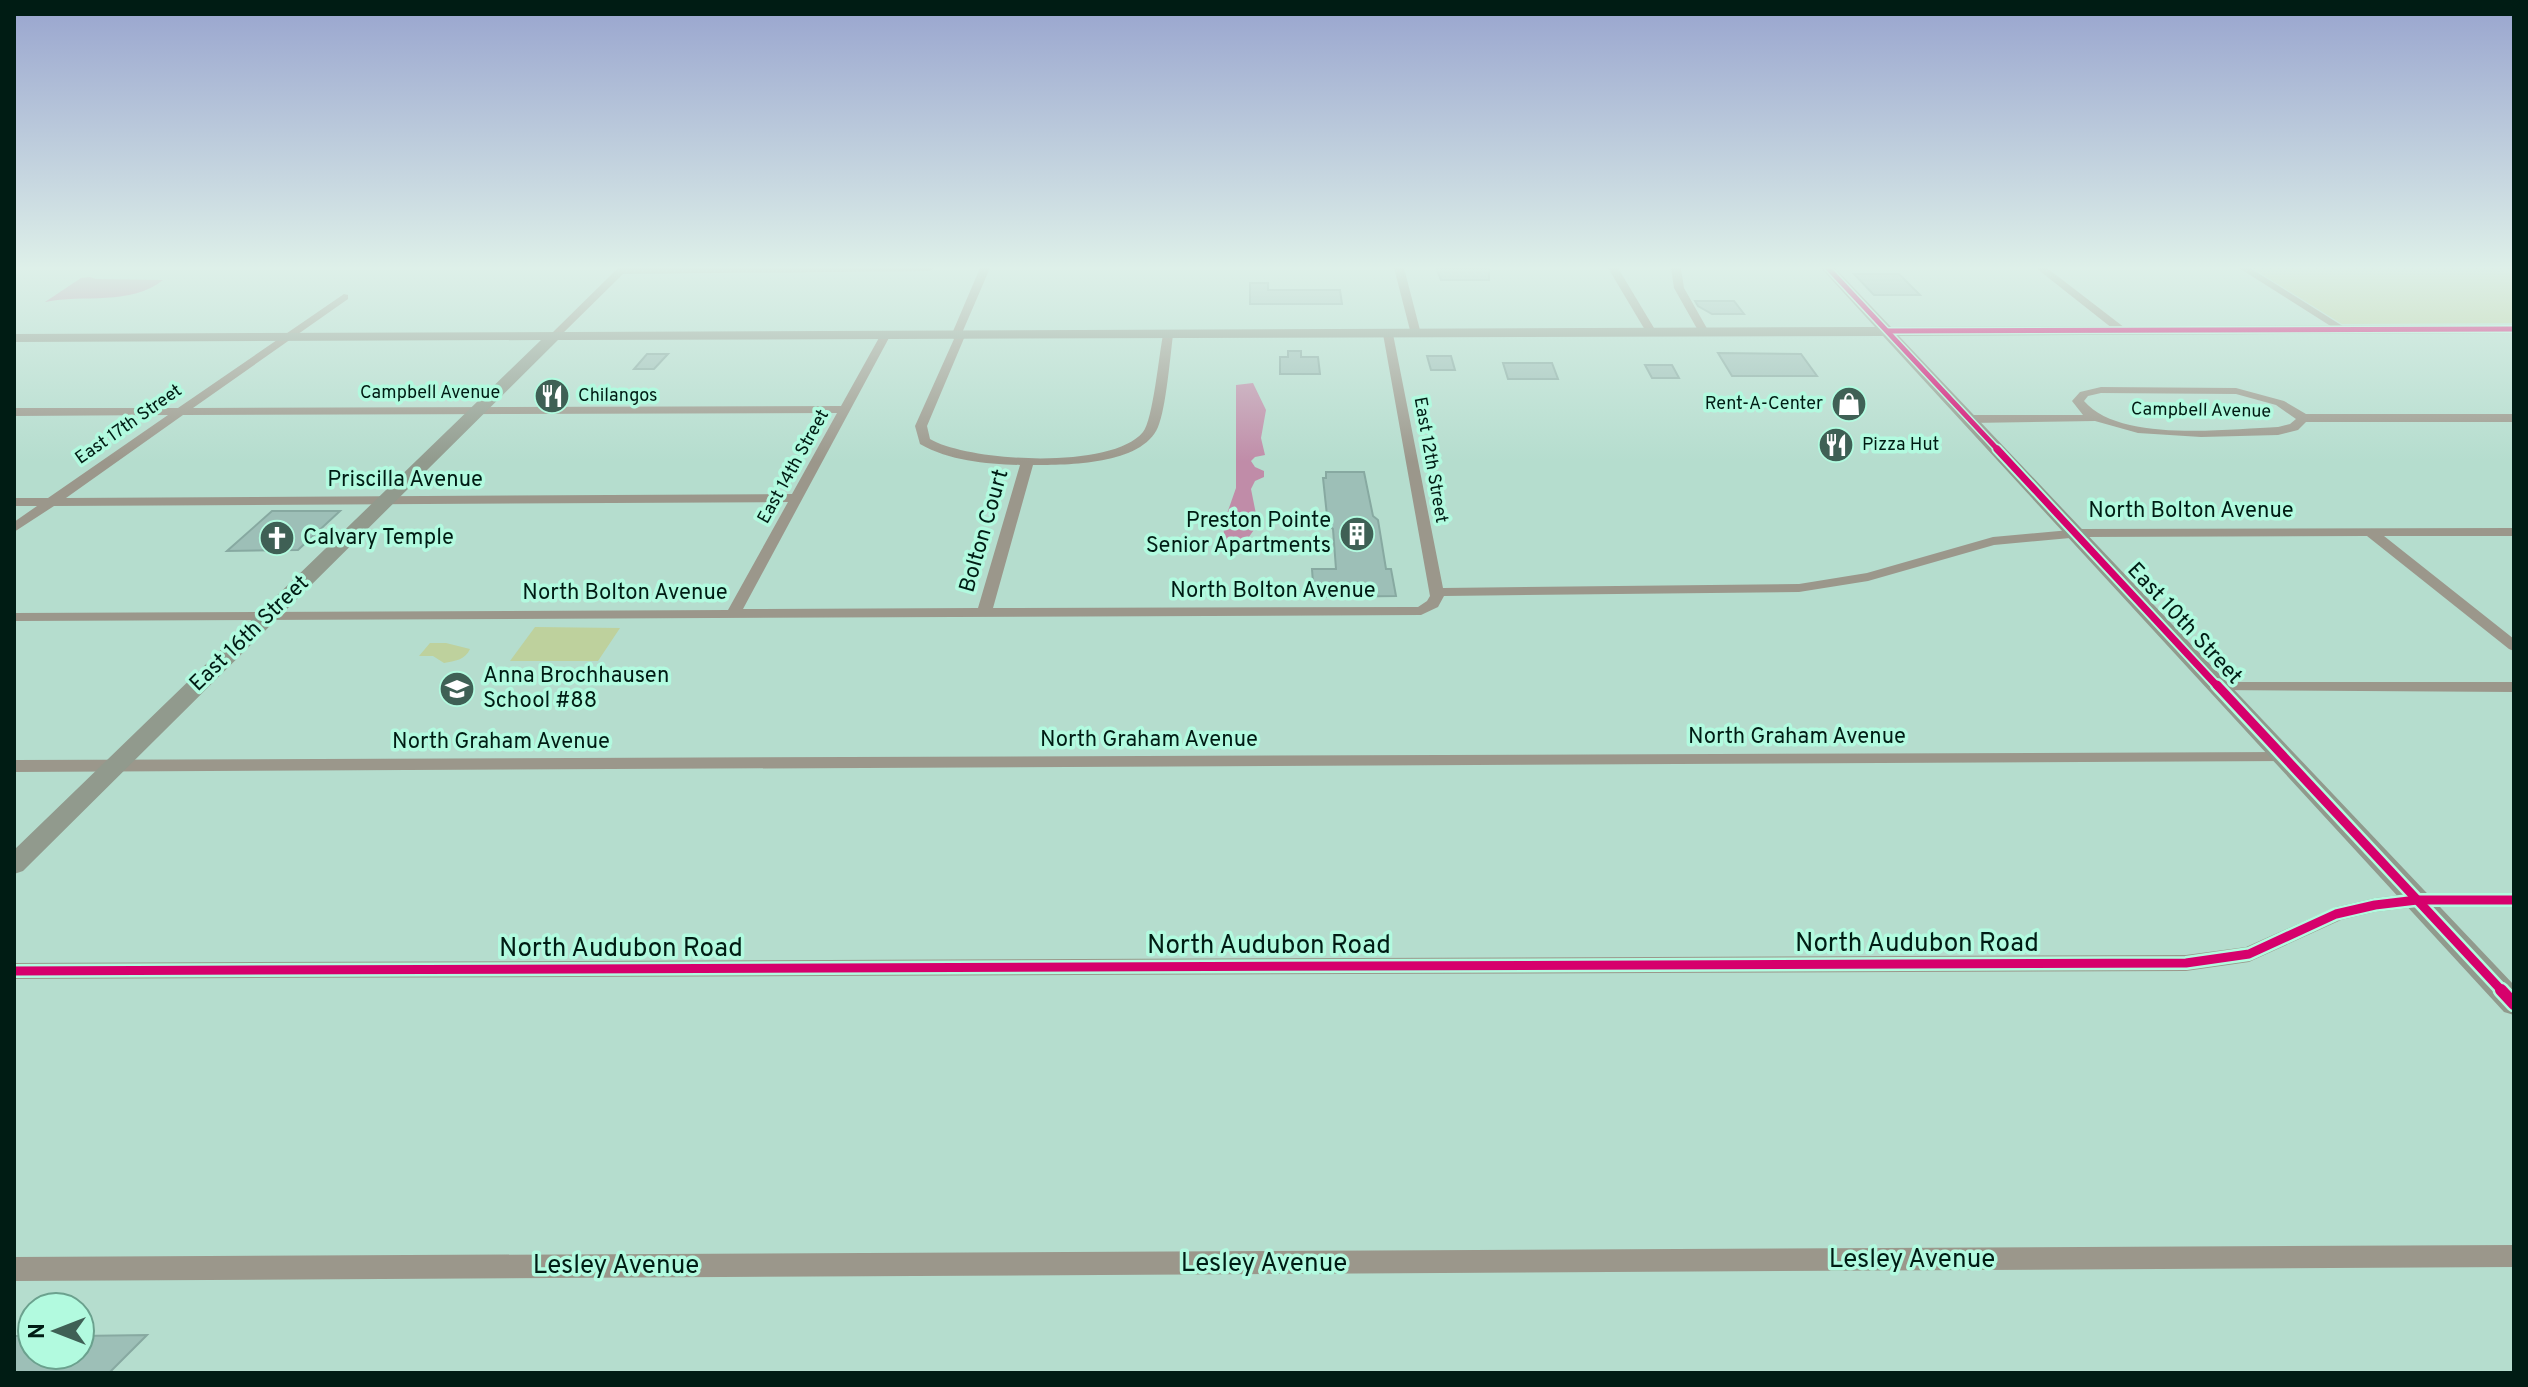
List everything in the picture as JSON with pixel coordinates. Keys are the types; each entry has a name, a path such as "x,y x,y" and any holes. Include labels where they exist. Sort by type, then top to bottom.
{"main road":[{"path":"14,338 1666,333"},
{"name":"East 10th Street","path":"1890,333 2514,1004"},
{"name":"East 16th Street","path":"14,865 555,335"}],"street":[{"name":"East 17th Street","path":"14,528 294,333"},
{"path":"959,333 921,426 923,439 936,450 958,457 1028,460 1104,456 1130,448 1147,436 1153,426 1168,335"},
{"name":"East 12th Street","path":"1388,334 1437,592"},
{"name":"East 14th Street","path":"733,614 885,336"},
{"name":"Campbell Avenue","path":"2303,418 2294,427 2278,431 2150,431 2118,427 2095,418 2081,408 2078,401 2087,393 2219,390 2268,399 2303,418 2514,418"},
{"name":"Campbell Avenue","path":"14,412 846,409"},
{"name":"Campbell Avenue","path":"1969,419 2095,418"},
{"name":"Bolton Court","path":"984,614 1028,460"},
{"name":"Priscilla Avenue","path":"14,502 797,498"},
{"path":"2370,532 2514,646"},
{"name":"North Bolton Avenue","path":"14,617 1410,613 1430,607 1437,599 1437,592 1799,588 1868,577 1993,541 2076,533 2514,532"},
{"path":"2219,687 2514,687"},
{"name":"North Graham Avenue","path":"14,766 2283,757"},
{"name":"North Audubon Road","path":"14,971 2186,963 2249,954 2336,914 2375,905 2417,900 2514,900"},
{"name":"Lesley Avenue","path":"14,1269 2514,1256"}],"green space":[{"path":"535,627 620,628 598,661 510,661"},
{"path":"430,643 470,649 462,658 444,663 433,656 419,656"}],"shaded area":[{"path":"1253,383 1266,410 1261,438 1265,455 1251,461 1264,471 1264,477 1255,481 1251,489 1258,524 1244,544 1226,550 1223,525 1236,488 1236,385"}],"building":[{"path":"1288,351 1301,351 1301,357 1318,357 1320,374 1280,374 1280,357 1288,357"},
{"path":"1718,353 1801,354 1817,376 1732,376"},
{"path":"647,354 668,354 654,369 634,369"},
{"path":"1427,356 1451,356 1455,370 1431,370"},
{"path":"1503,363 1552,363 1558,379 1508,379"},
{"path":"1645,365 1672,365 1679,378 1652,378"},
{"name":"Preston Pointe Senior Apartments","path":"1326,472 1364,472 1373,516 1378,520 1386,569 1391,569 1396,596 1314,597 1312,569 1336,569 1333,529 1328,525 1323,478 1326,478"},
{"name":"Calvary Temple","path":"272,511 340,511 298,550 227,551"},
{"path":"147,1335 109,1373 14,1373 14,1336 16,1371 96,1371 96,1336"}],"cycle path":[{"path":"1888,333 2514,1004"},
{"path":"14,971 2186,963 2249,954 2336,914 2375,905 2417,900 2514,900"}],"place":[{"name":"Chilangos","path":"552,396"},
{"name":"Rent-A-Center","path":"1849,404"},
{"name":"Pizza Hut","path":"1836,445"},
{"name":"Preston Pointe Senior Apartments","path":"1357,534"},
{"name":"Calvary Temple","path":"277,538"},
{"name":"Anna Brochhausen School #88","path":"457,689"}]}
